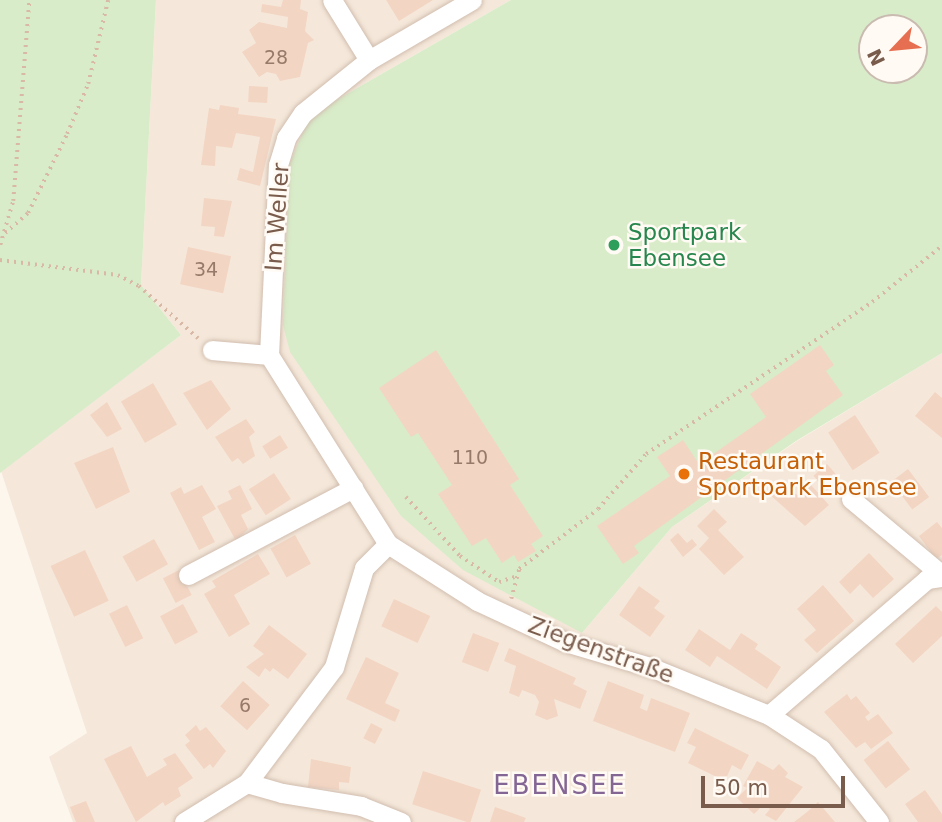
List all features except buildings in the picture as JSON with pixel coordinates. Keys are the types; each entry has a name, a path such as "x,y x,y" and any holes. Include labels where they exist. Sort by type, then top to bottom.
{"street":[{"path":"332,0 369,60"},
{"name":"Im Weller","path":"269,355 278,165 286,138 303,113 369,60 472,0"},
{"path":"212,350 269,355"},
{"name":"Ziegenstraße","path":"269,355 388,544 477,601 565,642 650,667 769,715 821,749 879,822"},
{"path":"188,575 353,488"},
{"path":"851,499 942,576"},
{"path":"184,822 247,783 334,667 364,568 388,544"},
{"path":"769,715 927,579 942,576"},
{"path":"247,783 282,793 361,806 401,822"}],"path":[{"path":"0,245 5,233 17,166 29,0"},
{"path":"5,233 27,214 67,135 88,84 108,0"},
{"path":"507,615 519,569 598,509 646,454 872,302 942,246"},
{"path":"0,260 118,275 139,286 212,350"},
{"path":"406,496 460,556 499,582 517,576"}],"shaded area":[{"path":"156,0 511,0 310,115 582,633 672,527 797,441 942,353 942,822 73,822 49,757 87,733 1,471 181,335 141,285"}],"green space":[{"path":"0,0 156,0 141,285 181,335 0,473"},
{"name":"Sportpark Ebensee","path":"511,0 942,0 942,353 796,441 672,527 582,633 463,570 401,516 290,352 283,325 289,165 310,115"}],"place":[{"name":"Sportpark Ebensee","path":"614,245"},
{"name":"Restaurant Sportpark Ebensee","path":"684,474"}],"district":[{"name":"EBENSEE","path":"560,786"}]}
